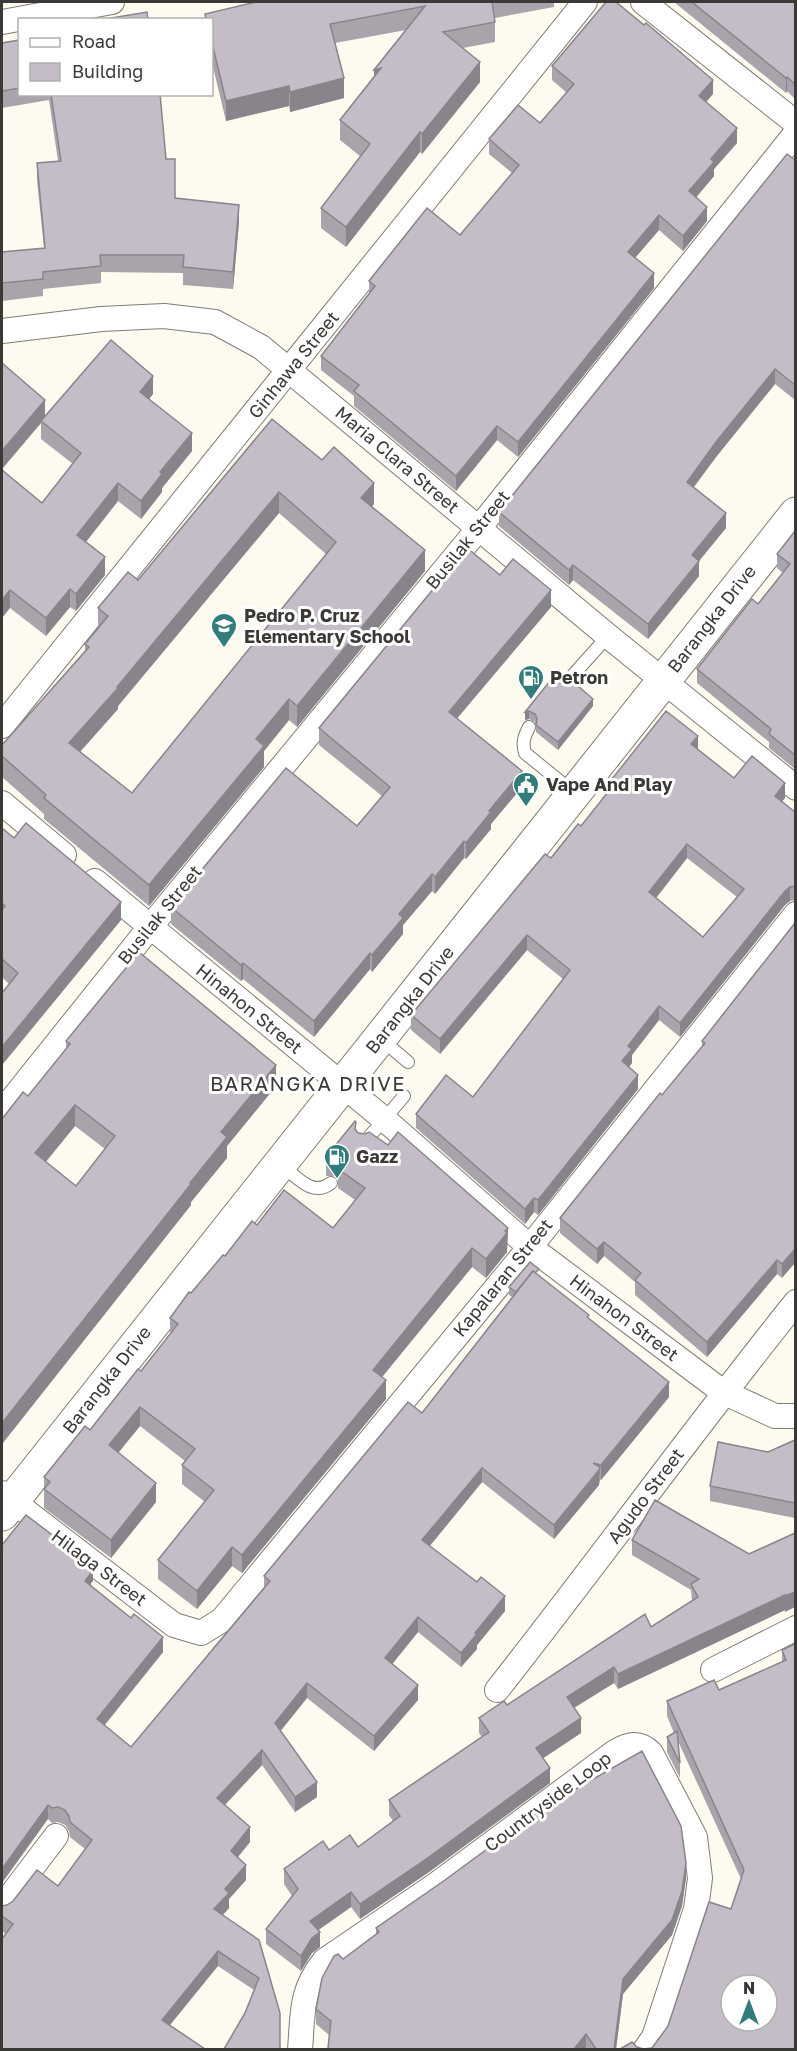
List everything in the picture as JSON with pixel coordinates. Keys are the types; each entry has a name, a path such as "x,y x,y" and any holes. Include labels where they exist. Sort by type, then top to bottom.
{"main road":[{"name":"Barangka Drive","path":"5,1503 380,1038 795,514"}],"street":[{"path":"24,18 112,2"},
{"name":"Ginhawa Street","path":"2,726 585,2"},
{"path":"643,2 795,123"},
{"path":"2,22 18,19"},
{"name":"Busilak Street","path":"2,1112 150,927 479,528 795,133"},
{"name":"Maria Clara Street","path":"2,331 101,319 154,316 215,322 261,347 608,636 795,788"},
{"name":"Hinahon Street","path":"2,803 384,1119 530,1247 723,1392 774,1416 795,1416"},
{"name":"Kapalaran Street","path":"201,1634 222,1620 530,1247 795,914"},
{"name":"Agudo Street","path":"497,1690 590,1571 723,1392 795,1302"},
{"name":"Hilaga Street","path":"5,1503 174,1625 201,1634"},
{"path":"713,1670 795,1628"},
{"name":"Countryside Loop","path":"300,2049 304,1996 312,1977 324,1961 437,1884 615,1752 625,1746 635,1744 644,1746 651,1753 695,1837 700,1878 696,1909 654,2037 645,2049"},
{"path":"2,1907 57,1836"}],"lane":[{"path":"565,684 608,636"},
{"path":"529,727 524,736 525,753 574,793"},
{"path":"380,1038 408,1062"},
{"path":"363,1145 404,1096"},
{"path":"280,1163 316,1190 331,1183"}],"building":[{"path":"256,2 492,2 495,22 443,32 480,62 422,134 420,132 346,227 321,208 370,144 340,120 381,68 374,70 425,6 330,24 344,78 290,92 289,86 226,101 213,47 213,18 206,18 205,14"},
{"path":"606,2 616,2 644,25 646,23 713,80 699,96 737,128 711,159 714,162 689,191 707,207 683,236 659,215 628,252 654,273 518,442 497,426 456,476 354,391 359,385 321,356 375,286 369,281 427,208 460,235 519,165 489,139 518,105 540,123 574,84 552,66"},
{"path":"692,2 795,2 795,84 786,78"},
{"path":"147,12 148,18 111,18"},
{"path":"18,40 18,88 2,91 2,43"},
{"path":"51,96 160,96 166,159 175,159 175,198 239,205 233,272 183,267 184,255 100,255 101,266 43,272 43,279 2,283 2,252 45,248 37,163 61,161"},
{"path":"787,154 795,160 795,385 775,369 687,482 726,513 692,555 699,561 648,624 573,565 569,570 499,512"},
{"path":"111,340 153,376 140,392 192,433 160,472 162,474 141,501 118,483 77,535 105,557 76,594 70,589 46,618 10,590 2,600 2,470 42,503 81,453 41,421"},
{"path":"2,363 45,400 2,451"},
{"name":"Pedro P. Cruz Elementary School","path":"272,419 322,460 334,447 374,483 361,498 425,550 297,706 289,699 256,739 264,746 149,885 44,798 46,795 2,756 2,745 89,647 85,644 108,616 98,608 128,572 138,580","holes":["279,492 336,542 132,793 69,743 118,688"]},
{"path":"795,531 795,755 769,734 771,729 697,669 752,599 758,604 790,564 777,554"},
{"path":"467,548 500,575 513,559 551,590 449,712 522,771 466,843 464,841 435,877 432,874 399,914 403,918 372,955 370,953 314,1021 171,907 286,768 357,826 390,787 319,728"},
{"path":"558,671 557,678 560,683 567,684 572,681 593,699 558,742 536,725 535,714 525,712"},
{"path":"666,711 698,736 691,744 734,778 752,756 785,783 775,796 795,812 795,886 785,891 680,1023 659,1006 628,1046 632,1049 622,1061 638,1075 538,1200 534,1198 525,1209 416,1114 446,1075 473,1097 570,970 527,935 440,1039 411,1015 545,854 551,858 578,824 581,826 612,787 608,784","holes":["687,844 744,889 703,937 649,892"]},
{"path":"26,823 121,902 2,1047 2,993 18,973 2,959 2,910 5,906 2,903 2,828 14,838"},
{"path":"795,923 795,1249 782,1264 777,1260 707,1342 635,1280 641,1273 604,1242 597,1249 560,1218 660,1093 662,1095 705,1043 702,1041"},
{"path":"139,952 276,1065 221,1132 227,1137 2,1423 2,1119 23,1092 28,1096 70,1044 66,1041","holes":["75,1105 115,1136 76,1186 35,1153"]},
{"path":"355,1121 355,1129 358,1133 369,1132 388,1145 398,1132 508,1228 505,1231 507,1233 486,1259 472,1248 373,1370 386,1380 242,1555 232,1547 197,1591 158,1560 214,1490 182,1465 195,1449 140,1407 109,1445 156,1483 111,1540 44,1489 50,1482 44,1477 85,1426 90,1430 138,1369 141,1371 178,1324 170,1318 189,1292 191,1293 223,1255 225,1256 252,1221 257,1225 284,1190 333,1228 365,1188 338,1169 339,1164 336,1158 326,1157"},
{"path":"530,1262 539,1269 535,1273 533,1271 516,1292 509,1287"},
{"path":"533,1271 669,1382 601,1465 593,1463 600,1467 599,1470 554,1525 482,1468 422,1540 477,1582 481,1577 505,1596 475,1633 477,1634 461,1653 418,1617 385,1658 418,1685 374,1736 307,1683 275,1723 317,1782 295,1797 262,1750 217,1798 250,1827 231,1851 246,1865 225,1889 229,1893 214,1909 259,1940 280,2013 280,2049 224,2049 245,2013 259,1978 218,1951 162,2020 205,2049 2,2049 2,1939 13,1924 2,1916 2,1906 13,1901 37,1870 58,1886 92,1840 70,1822 65,1810 48,1805 2,1869 2,1545 26,1515 93,1566 85,1581 131,1618 134,1614 163,1637 97,1719 131,1747 270,1581 264,1576 408,1402 422,1413"},
{"path":"795,1440 795,1503 710,1486 718,1442 768,1452"},
{"path":"655,1500 749,1554 795,1533 795,1592 618,1674 614,1667 567,1697 581,1718 536,1748 550,1768 429,1857 360,1904 351,1892 310,1921 320,1932 312,1938 301,1956 266,1929 298,1889 284,1869 323,1841 329,1850 350,1835 358,1847 400,1816 389,1800 489,1732 479,1718 504,1701 507,1705 645,1614 651,1627 698,1597 691,1584 699,1579 632,1540"},
{"path":"795,1644 795,2049 643,2049 652,2048 668,2026 709,1902 731,1909 744,1870 667,1701 714,1680 719,1690 786,1660 782,1650"},
{"path":"677,1731 680,1763 667,1737"},
{"path":"642,1751 681,1826 686,1863 682,1891 672,1920 623,1979 614,2049 596,2049 586,2034 574,2049 328,2048 331,2021 316,2009 322,1978 334,1956 338,1954 343,1959 379,1932 376,1928 566,1791 567,1794"},
{"path":"632,2042 643,2049 620,2049"}],"place":[{"name":"Pedro P. Cruz Elementary School","path":"224,649"},
{"name":"Petron","path":"531,701"},
{"name":"Vape And Play","path":"526,808"},
{"name":"Gazz","path":"337,1180"}],"district":[{"name":"BARANGKA DRIVE","path":"308,1084"}]}
